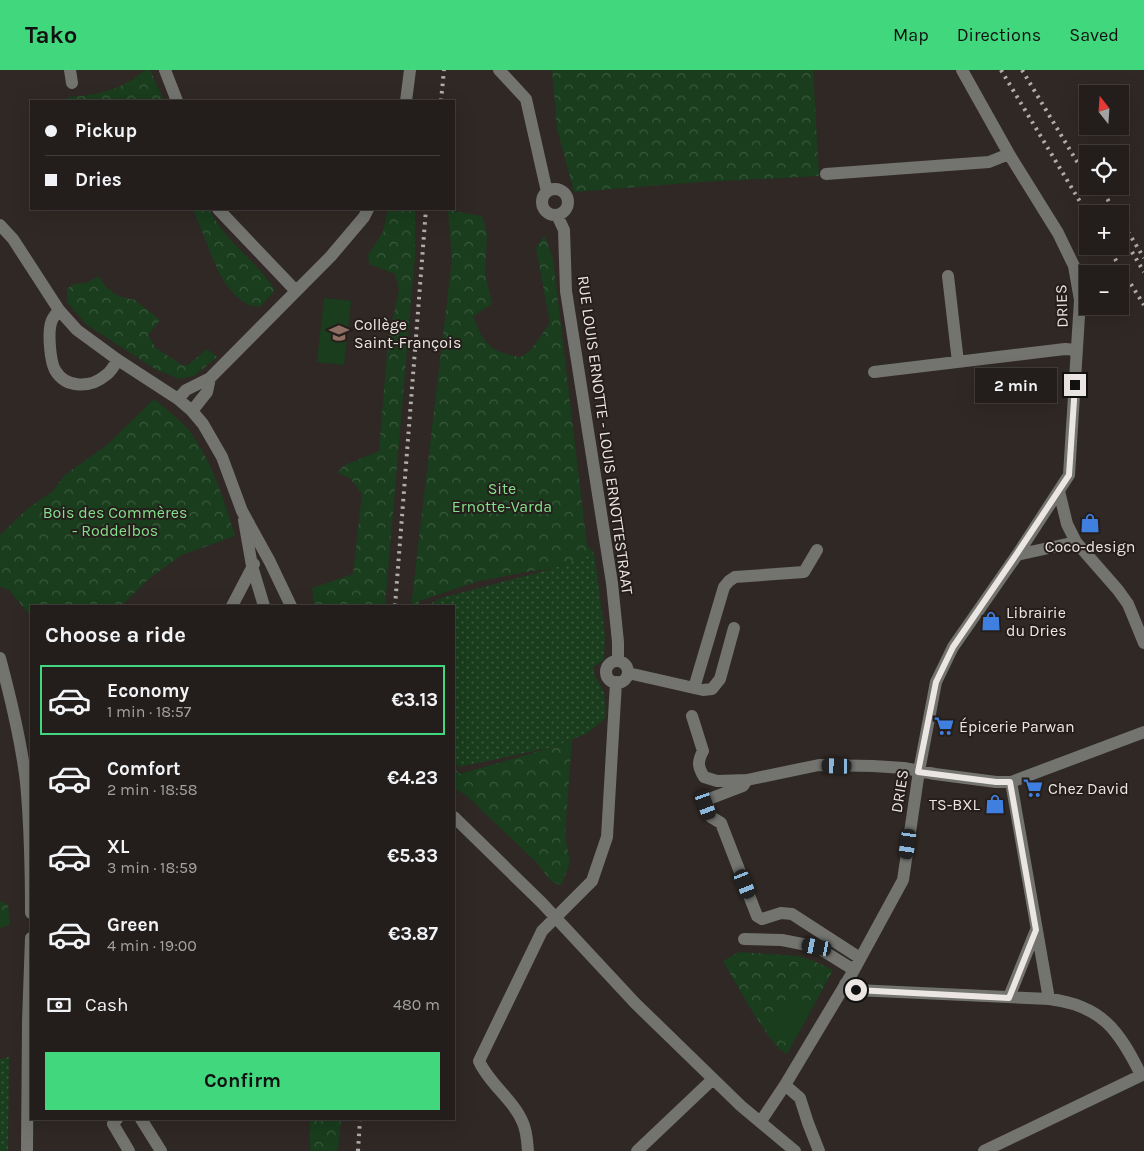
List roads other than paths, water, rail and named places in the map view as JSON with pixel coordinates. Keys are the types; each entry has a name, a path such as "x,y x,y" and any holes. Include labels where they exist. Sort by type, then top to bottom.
{"street":[{"path":"166,70 177,100"},
{"path":"406,100 410,70"},
{"name":"RUE LOUIS ERNOTTE - LOUIS ERNOTTESTRAAT","path":"498,70 526,99 547,192 542,202 543,208 552,215 557,215 564,230 566,291 612,583 618,642 618,661 611,663 606,670 608,678 616,682 607,837 592,881 542,931 480,1061 484,1070 521,1119 526,1130 528,1151"},
{"name":"DRIES","path":"761,1121 785,1085 854,970 903,880 918,772 936,682 953,647 1069,475 1080,300 1074,266 1058,233 1009,154 962,70"},
{"path":"826,174 989,162 1009,154"},
{"path":"547,192 558,190 566,197 568,203 566,208 557,215"},
{"path":"219,210 296,291"},
{"path":"178,399 186,390 210,378 331,256 364,217 368,210"},
{"path":"0,224 13,239 59,310 77,330 118,360 178,399 203,424 222,457 242,510 291,605"},
{"path":"948,276 958,362"},
{"path":"59,310 50,324 49,334 55,369 62,377 71,384 91,384 108,374 118,360"},
{"path":"874,372 1065,349 1077,350"},
{"path":"192,411 207,392 210,378"},
{"path":"1059,491 1068,524 1076,542 1128,604 1144,643"},
{"path":"242,510 252,566 264,605"},
{"path":"1016,555 1076,542"},
{"path":"694,688 724,587 729,581 735,578 804,572 816,550"},
{"path":"232,605 252,566 264,559 270,562"},
{"path":"628,673 710,690 717,684 722,673 734,628"},
{"path":"0,658 5,700 28,782 30,834"},
{"path":"616,682 624,680 628,673 626,665 618,661"},
{"path":"692,716 703,751 699,759 699,768 704,777 717,781 747,780 819,765 904,768 918,772 996,782 1010,782 1144,732"},
{"path":"747,780 743,786 709,799 706,805 711,817 721,823 757,916 762,919 781,913 792,914 860,958"},
{"path":"1010,782 1049,999"},
{"path":"455,818 508,870 635,1003 741,1106 795,1151"},
{"path":"1009,998 1036,930"},
{"path":"744,940 782,940 817,947 854,970"},
{"path":"27,1151 30,963"},
{"path":"845,984 856,990 1049,999 1071,1002 1095,1013 1109,1024 1124,1042 1143,1074 984,1151"},
{"path":"637,1151 713,1079"},
{"path":"785,1085 800,1098 819,1151"},
{"path":"116,1120 113,1124 129,1151"},
{"path":"142,1120 161,1151"}],"railway":[{"path":"441,100 444,70"},
{"path":"1001,70 1082,205"},
{"path":"1022,70 1079,165"},
{"path":"1105,195 1111,205"},
{"path":"395,605 426,210"},
{"path":"1129,234 1144,258"},
{"path":"1132,252 1144,272"},
{"path":"1113,255 1144,305"},
{"path":"358,1151 360,1120"}],"place":[{"name":"Collège Saint-François","path":"339,333"},
{"name":"Coco-design","path":"1090,523"},
{"name":"Librairie du Dries","path":"991,621"},
{"name":"Épicerie Parwan","path":"944,726"},
{"name":"Chez David","path":"1033,788"},
{"name":"TS-BXL","path":"995,804"}],"park label":[{"name":"Site Ernotte-Varda","path":"502,497"},
{"name":"Bois des Commères - Roddelbos","path":"115,521"}]}
